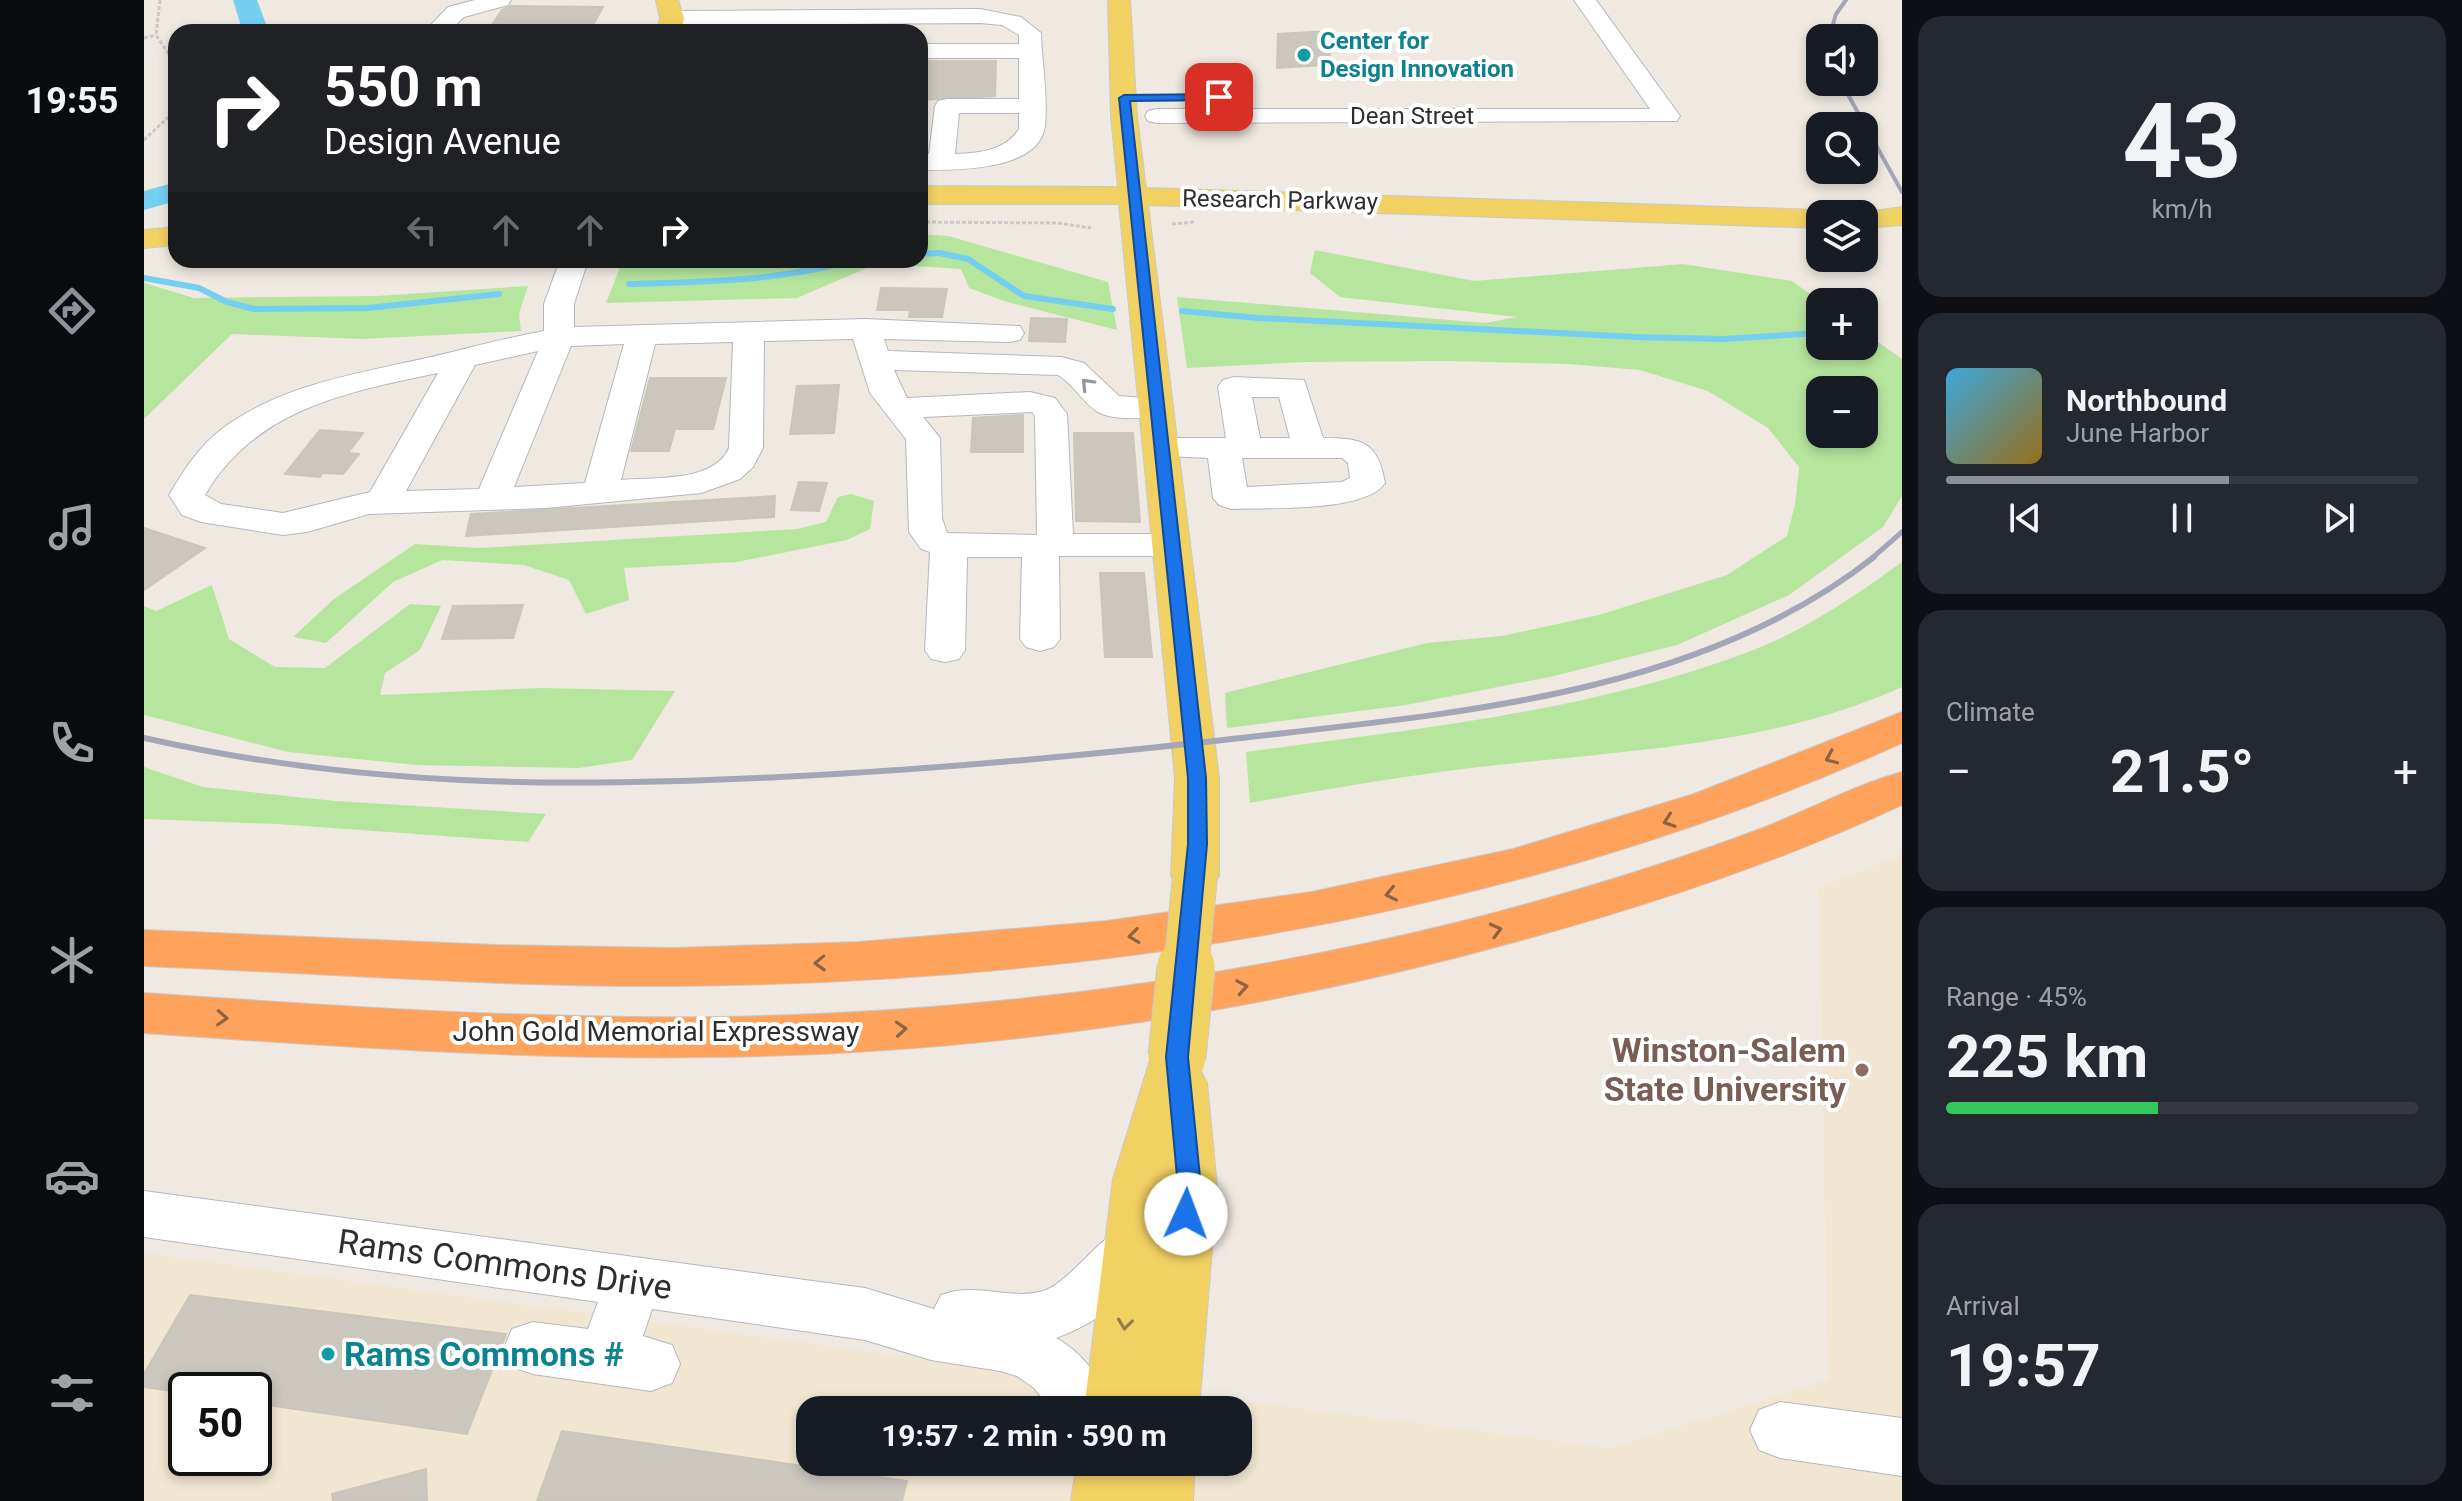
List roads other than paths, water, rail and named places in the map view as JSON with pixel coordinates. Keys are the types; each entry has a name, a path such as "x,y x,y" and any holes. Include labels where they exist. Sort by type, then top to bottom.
{"highway":[{"path":"144,948 611,967 826,963 1011,950 1270,917 1479,875 1587,846 1743,795 1902,726"},
{"name":"John Gold Memorial Expressway","path":"144,1013 475,1033 700,1037 946,1026 1083,1011 1184,998 1297,978 1515,926 1705,868 1791,836 1902,787"},
{"path":"144,932 325,954"}],"main road":[{"path":"1117,1396 1141,1179 1177,1057 1195,876 1197,778 1134,204 1119,0"},
{"name":"Research Parkway","path":"928,195 1520,221 1639,215 1806,219"},
{"name":"Research Parkway","path":"928,212 1134,204"},
{"path":"1878,218 1902,216"},
{"path":"144,225 168,223"},
{"path":"144,239 168,237"},
{"path":"1169,1396 1189,1187 1177,1057"},
{"path":"1104,1501 1107,1476"},
{"path":"1160,1501 1162,1476"}],"street":[{"path":"443,24 456,12 500,0"},
{"name":"Dean Street","path":"1157,116 1668,116 1585,0"},
{"path":"656,16 777,24"},
{"path":"822,24 1003,18 1018,22 1030,33 1032,129 1028,138 1014,149 971,162 930,162 947,106 1031,106"},
{"path":"928,51 1030,51"},
{"path":"1124,98 1547,96"},
{"path":"492,499 559,338 559,304 571,268"},
{"path":"749,343 746,448 741,460 728,472 701,483 492,499 366,503 307,521 283,524 214,514 195,507 187,495 195,475 217,450 288,404 337,386 559,338 639,346 749,343 870,344 1009,333"},
{"path":"870,344 1061,366 1073,370 1110,406 1156,407"},
{"path":"870,344 886,393 923,438 924,518 927,532 934,541 949,546 1171,545"},
{"path":"600,492 639,346"},
{"path":"382,502 463,358"},
{"path":"1160,448 1234,448 1309,448 1351,449 1364,459 1368,483 1349,492 1231,498 1234,448 1234,387 1293,387 1309,448"},
{"path":"900,408 1030,402 1043,405 1051,414 1048,546 1040,639"},
{"path":"945,650 949,546"},
{"name":"Rams Commons Drive","path":"144,1214 865,1314"},
{"path":"865,1314 920,1310 1004,1319 1048,1316 1087,1297 1134,1248"},
{"path":"533,1348 629,1361 633,1282"},
{"path":"865,1314 931,1334 1028,1352 1056,1369 1076,1396"},
{"path":"1780,1430 1902,1447"}],"waterway":[{"path":"245,0 253,24"},
{"path":"144,201 168,194"},
{"path":"928,254 968,259 1024,296 1113,309"},
{"path":"629,284 714,281 820,268"},
{"path":"144,278 199,288 227,302 254,309 368,308 499,294"},
{"path":"1182,311 1258,318 1636,337 1723,339 1806,334"}],"railway":[{"path":"1833,24 1846,0"},
{"path":"1849,96 1902,192"},
{"path":"1871,559 1902,532"},
{"path":"144,738 225,754 383,775 539,782 835,774 1160,747 1472,709 1559,693 1644,671 1726,642 1803,605 1874,557"}],"place":[{"name":"Center for Design Innovation","path":"1304,55"},
{"name":"Winston-Salem State University","path":"1862,1070"},
{"name":"Rams Commons #","path":"328,1354"}]}
